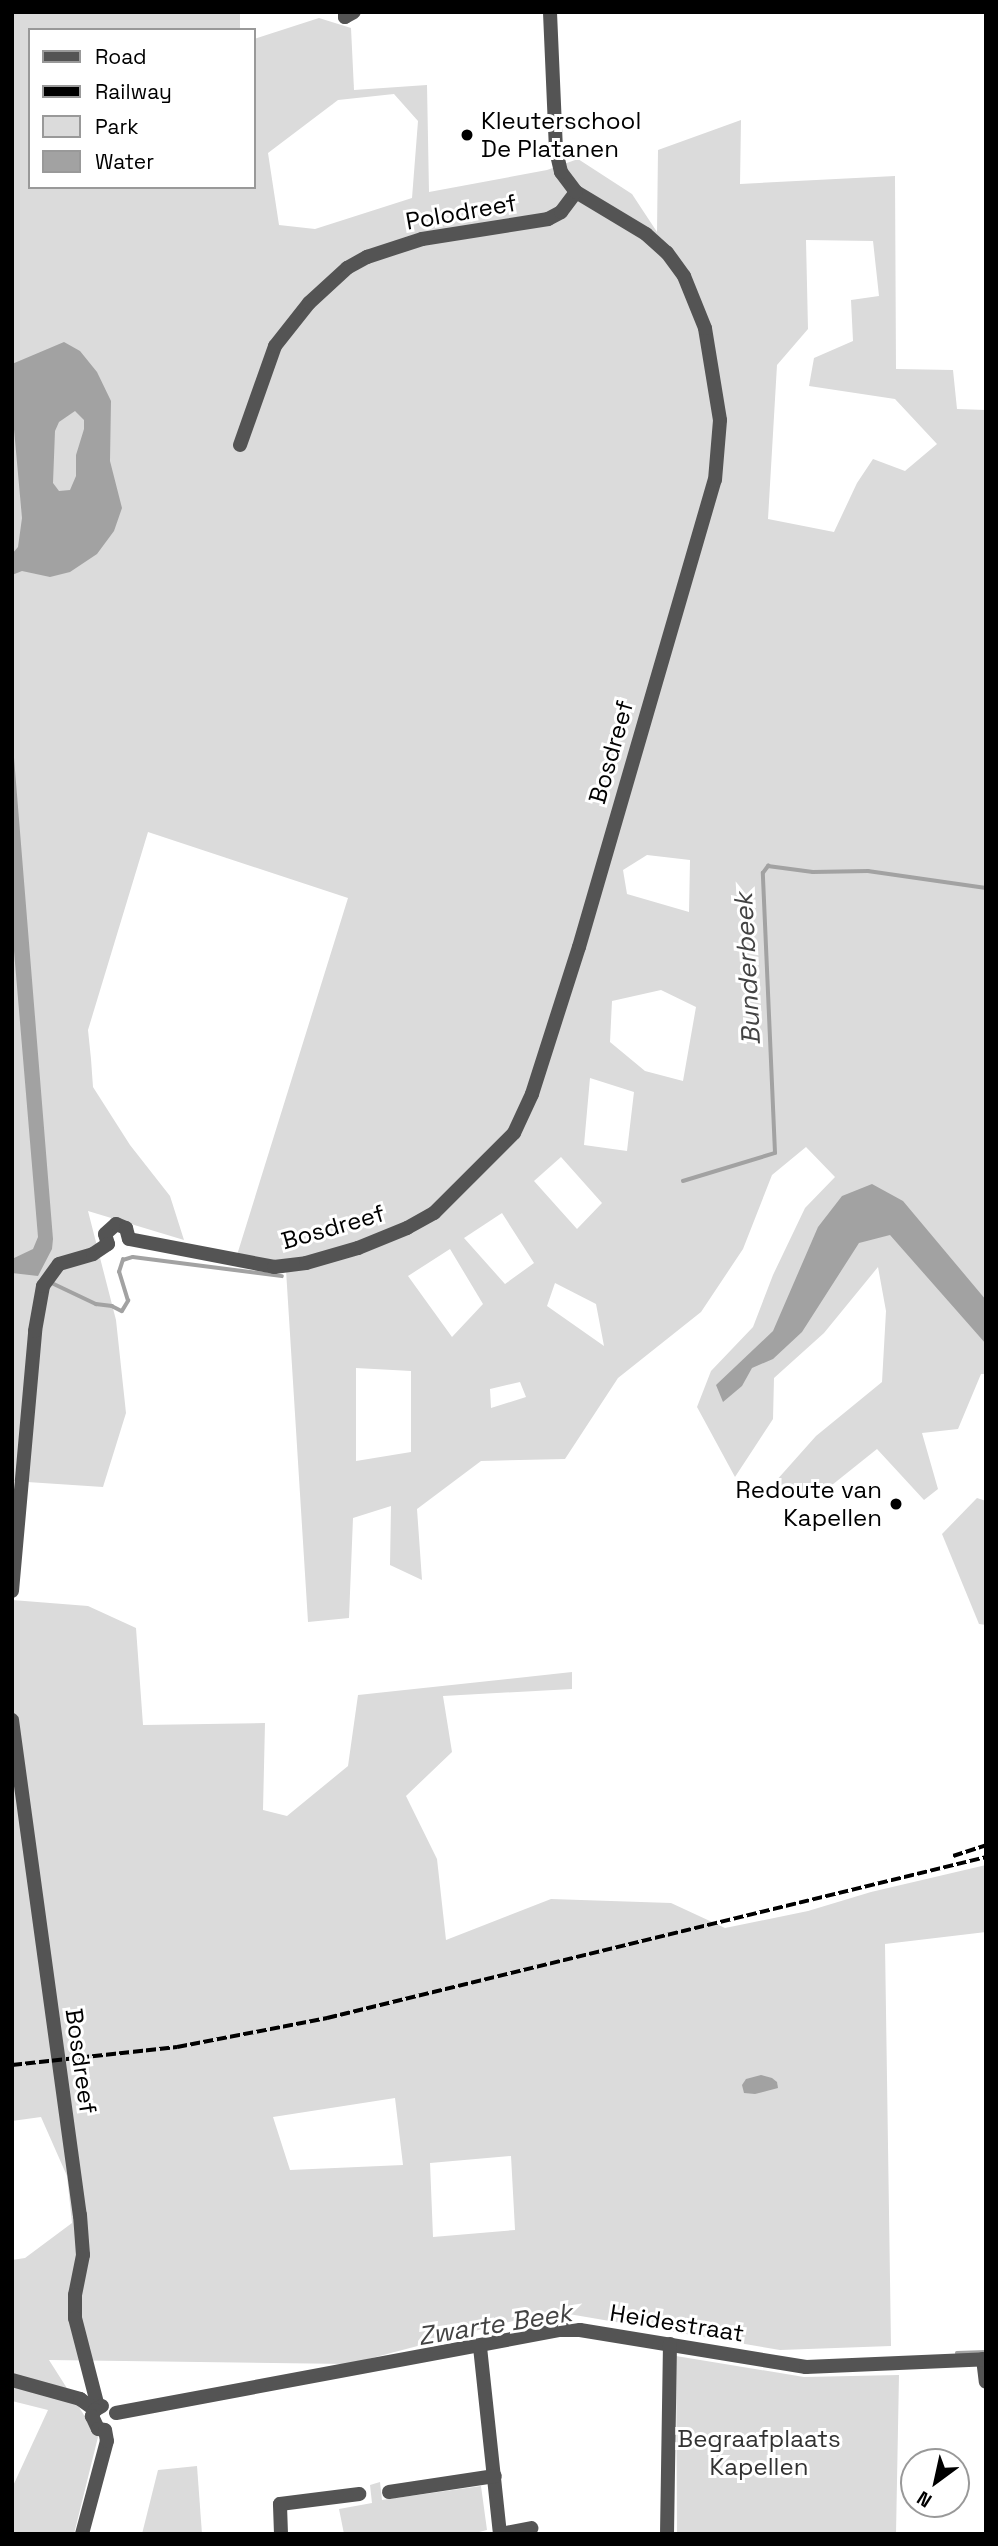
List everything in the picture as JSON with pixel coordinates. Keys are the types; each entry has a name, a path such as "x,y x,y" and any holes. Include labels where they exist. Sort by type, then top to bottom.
{"street":[{"path":"345,12 345,17 354,12"},
{"path":"550,12 556,150 565,180 576,192"},
{"name":"Polodreef","path":"240,445 264,371 279,339 309,303 347,268 367,257 422,239 548,219 561,212 576,192"},
{"name":"Bosdreef","path":"12,1591 36,1320 43,1286 58,1265 93,1254 108,1244 105,1234 116,1224 126,1228 129,1239 274,1267 306,1263 358,1248 407,1228 434,1213 514,1133 532,1094 579,947 715,480 720,420 705,328 684,276 667,253 646,234 576,192"},
{"name":"Bosdreef","path":"12,1720 81,2225 83,2255 75,2295 75,2319 96,2408"},
{"name":"Heidestraat","path":"12,2380 80,2399 96,2408 105,2405 116,2413 561,2330 670,2344 806,2367 984,2359"},
{"path":"667,2534 670,2344"},
{"path":"480,2347 500,2534 531,2528"},
{"path":"984,2359 986,2382"},
{"path":"82,2534 107,2441 105,2430 93,2423 96,2408"},
{"path":"105,2430 115,2425 116,2413"},
{"path":"389,2491 495,2476"},
{"path":"281,2534 280,2504 359,2494"}],"green space":[{"path":"12,12 240,13 240,28 28,28 28,189 256,189 256,38 319,18 351,28 354,90 427,85 429,192 547,170 578,159 632,194 657,232 658,150 741,120 740,184 895,176 896,369 953,370 957,409 986,410 986,1374 981,1374 958,1429 922,1433 938,1489 924,1500 877,1449 822,1493 767,1491 816,1436 882,1382 886,1311 878,1267 824,1333 774,1378 773,1419 735,1477 697,1407 711,1371 753,1327 773,1275 805,1208 835,1177 806,1147 772,1175 743,1249 701,1312 618,1378 565,1459 481,1461 417,1509 422,1580 390,1565 391,1506 353,1518 349,1618 308,1622 286,1270 237,1255 348,898 148,832 88,1030 93,1087 130,1145 170,1196 184,1240 88,1211 116,1320 126,1413 103,1487 12,1481","holes":["394,94 418,121 412,198 315,229 279,225 268,153 338,100","806,240 873,241 879,296 851,300 853,341 814,358 809,386 895,399 937,444 905,471 873,459 857,483 834,532 768,519 777,365 808,329","647,855 690,860 689,912 627,894 623,870","661,990 696,1007 683,1081 645,1071 610,1042 612,1001","590,1078 634,1092 627,1151 584,1145","561,1157 602,1203 577,1229 534,1181","502,1213 534,1263 505,1284 464,1238","450,1249 483,1304 452,1337 408,1276","555,1283 596,1304 604,1346 547,1306","356,1368 411,1371 411,1452 356,1461","520,1382 526,1397 491,1408 490,1389"]},
{"path":"977,1498 986,1501 986,1625 979,1624 942,1534"},
{"path":"12,1600 88,1606 136,1628 143,1725 265,1723 263,1810 287,1816 348,1766 358,1695 572,1672 572,1689 443,1696 452,1752 406,1796 437,1859 446,1940 551,1899 671,1903 725,1928 808,1911 871,1892 986,1865 986,1932 885,1944 891,2346 780,2350 551,2311 349,2364 49,2360 98,2437 74,2534 12,2534 12,2488 48,2410 12,2401 12,2260 25,2258 72,2223 67,2176 41,2117 12,2121","holes":["395,2098 403,2165 290,2170 273,2117","511,2156 515,2230 433,2237 430,2163"]},
{"name":"Begraafplaats Kapellen","path":"676,2356 804,2377 899,2375 896,2534 677,2534"},
{"path":"197,2466 202,2534 142,2534 158,2470"},
{"path":"380,2482 382,2500 481,2486 487,2530 471,2534 344,2534 339,2509 372,2503 370,2485"}],"water":[{"path":"64,342 80,351 97,372 111,401 110,461 122,508 114,531 97,554 70,572 50,577 22,571 12,575 12,554 18,547 22,518 12,407 12,364","holes":["75,411 84,420 76,455 76,476 70,490 59,491 53,483 55,431 59,422"]},
{"path":"12,733 53,1239 52,1249 38,1276 12,1273 12,1259 33,1249 38,1237 12,927"},
{"path":"872,1184 903,1201 986,1300 986,1344 890,1235 859,1243 802,1332 773,1359 752,1368 742,1386 723,1402 716,1385 773,1331 818,1227 842,1196"},
{"path":"761,2075 772,2078 777,2082 778,2088 755,2094 744,2093 742,2085 746,2079"}],"waterway":[{"name":"Bunderbeek","path":"683,1181 775,1153 763,873 768,866 813,872 868,871 986,888"},
{"name":"Bunderbeek","path":"52,1283 96,1304 112,1306 122,1311 128,1301 119,1272 123,1260 133,1257 282,1276"},
{"name":"Zwarte Beek","path":"957,2353 986,2352"}],"railway":[{"path":"953,1856 986,1845"},
{"path":"12,2065 177,2047 327,2018 986,1857"}],"place":[{"name":"Kleuterschool De Platanen","path":"467,135"},
{"name":"Redoute van Kapellen","path":"896,1504"}]}
